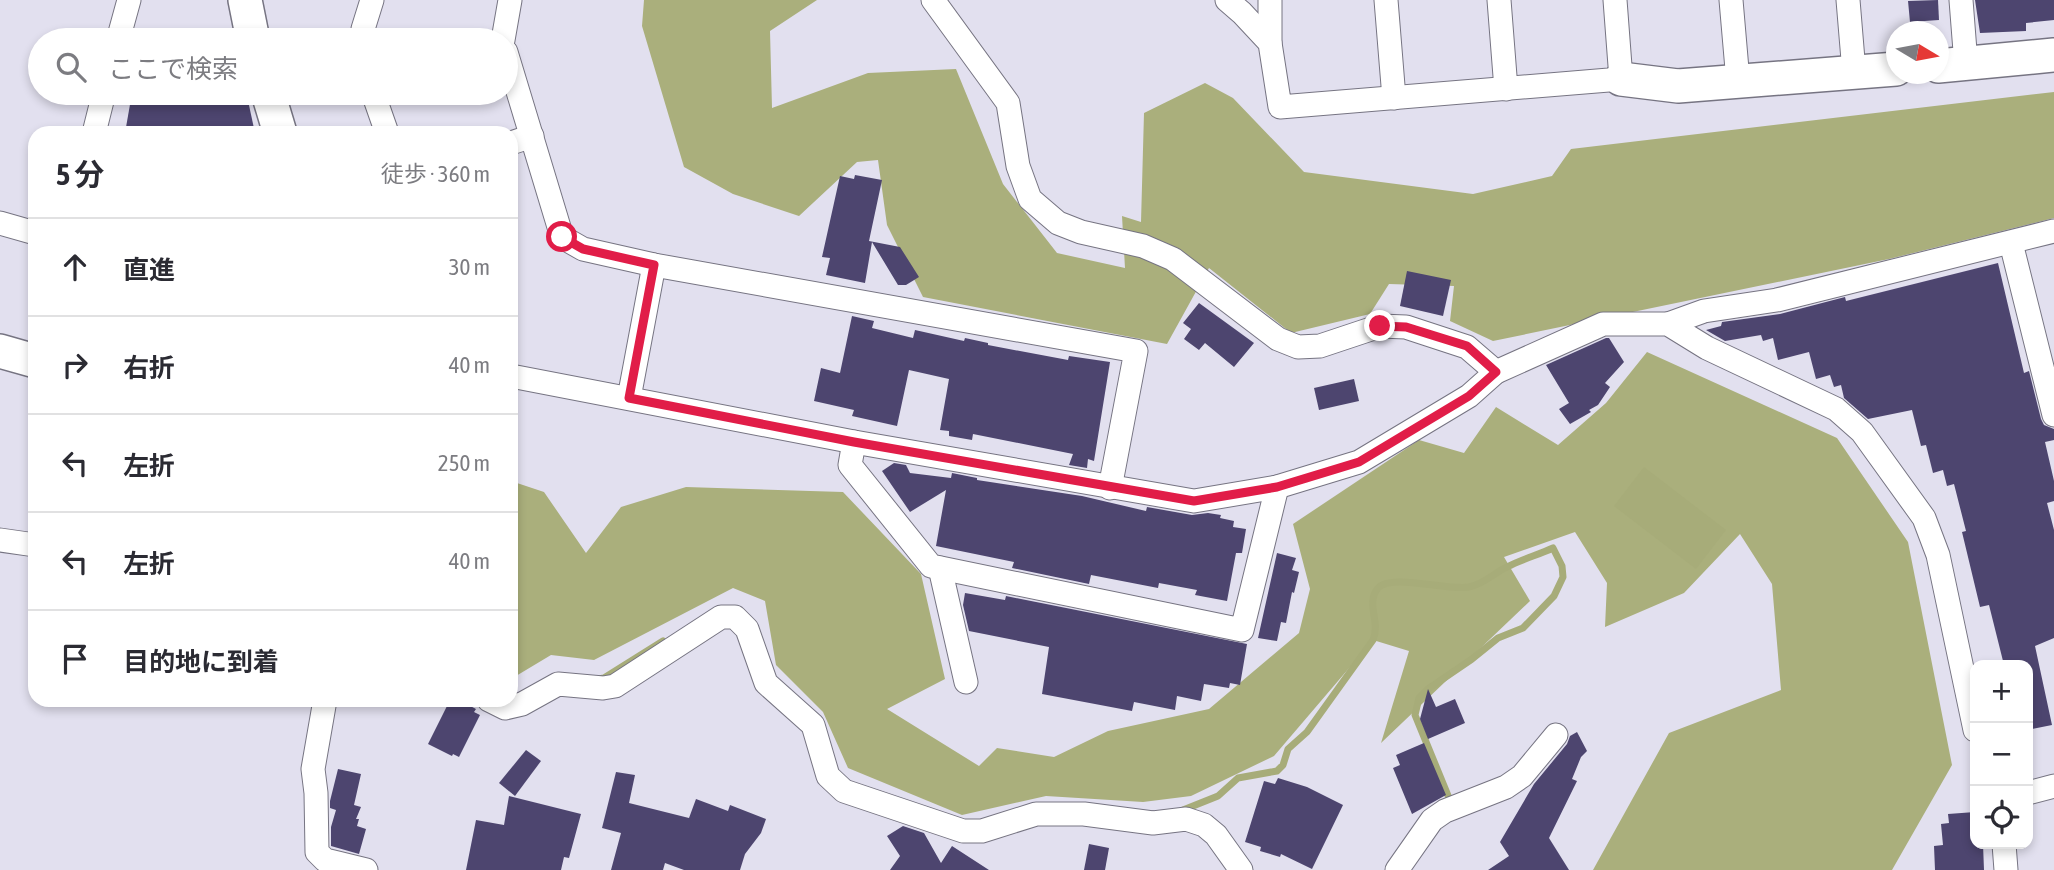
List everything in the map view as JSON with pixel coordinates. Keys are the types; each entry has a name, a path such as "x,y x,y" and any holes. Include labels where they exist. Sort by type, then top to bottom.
{"street":[{"path":"121,28 129,0"},
{"path":"245,0 251,28"},
{"path":"363,28 372,0"},
{"path":"505,28 510,0"},
{"path":"933,0 1008,103 1018,166 1030,199 1058,223 1081,232 1143,246 1173,259 1279,340 1298,348 1320,346 1380,326 1406,327 1467,346 1496,372"},
{"path":"1227,0 1270,43"},
{"path":"1270,0 1270,43 1280,107 1621,79 1678,86 1886,70"},
{"path":"1385,0 1394,98"},
{"path":"1499,0 1506,89"},
{"path":"1615,0 1621,79"},
{"path":"1731,0 1738,81"},
{"path":"1848,0 1854,72"},
{"path":"1961,0 1952,65 2054,55"},
{"path":"96,126 101,105"},
{"path":"271,105 277,126"},
{"path":"377,105 385,126"},
{"path":"515,105 521,140 562,237 583,249 654,265 1136,351 1110,488"},
{"path":"0,223 28,231"},
{"path":"518,377 854,442 1194,501 1277,487 1359,462 1469,396 1496,372 1603,324 1668,324 1704,311 1777,300 2054,231"},
{"path":"2011,243 2054,415"},
{"path":"629,398 654,265"},
{"path":"1668,324 1707,348 1836,409 1862,432 1924,519 1938,555 1974,723"},
{"path":"854,442 850,466 931,566 1242,630 1277,487"},
{"path":"0,540 28,544"},
{"path":"940,568 966,682"},
{"path":"518,705 558,684 603,688 615,686 721,617 735,617 747,629 766,683 813,725 828,776 844,791 963,831 982,831 1036,814 1084,814 1153,824 1186,819 1204,825 1216,835 1241,870"},
{"path":"325,707 313,769 317,852 325,860 366,870"},
{"path":"1397,870 1432,820 1445,811 1506,787 1522,776 1556,735"},
{"path":"2033,792 2054,786"},
{"path":"2004,849 2006,870"}],"shaded area":[{"path":"644,0 817,0 770,31 772,108 868,73 956,69 1003,184 1057,253 1125,268 1122,216 1141,222 1144,113 1205,83 1233,98 1304,172 1473,194 1552,176 1571,149 2054,92 2054,218 1889,259 1493,341 1450,321 1454,286 1389,284 1370,314 1291,333 1209,268 1167,344 923,297 887,225 878,160 857,162 799,216 733,194 684,167 642,26"},
{"path":"1647,352 1837,438 1908,542 1952,765 1892,870 1593,870 1669,733 1781,690 1772,584 1740,534 1684,593 1605,627 1607,583 1575,532 1504,557 1530,601 1381,743 1409,651 1373,640 1274,756 1191,796 1143,802 1046,796 962,815 848,768 823,712 776,665 765,601 733,588 594,660 551,655 518,675 518,483 544,492 586,553 621,507 686,487 843,492 921,574 945,679 887,709 979,766 997,748 1054,757 1108,731 1209,709 1299,633 1310,589 1293,524 1419,440 1464,453 1496,407 1558,445 1606,403"},
{"path":"1644,467 1726,530 1696,569 1614,506"}],"building":[{"path":"1938,0 1939,20 1910,21 1908,1"},
{"path":"1975,0 2054,0 2054,20 2026,23 2026,31 1980,33"},
{"path":"130,105 249,105 253,126 126,126"},
{"path":"855,175 882,180 869,241 900,247 919,277 906,285 898,285 872,242 865,283 826,275 830,258 822,257 840,176 854,179"},
{"path":"1998,263 2024,373 2029,371 2044,425 2054,429 2054,440 2045,442 2054,481 2054,501 2047,503 2054,530 2054,638 2035,646 2052,725 2033,729 2033,660 2003,660 1989,605 1980,607 1954,484 1947,486 1943,470 1933,473 1926,445 1921,446 1912,410 1868,419 1844,398 1841,385 1834,387 1830,375 1816,379 1809,352 1778,360 1773,338 1763,341 1761,335 1725,341 1706,330 1721,326 1722,322 1780,314 1845,297 1846,301"},
{"path":"1407,271 1451,280 1443,316 1400,306"},
{"path":"1199,303 1254,343 1234,367 1205,343 1199,350 1184,339 1191,329 1183,323"},
{"path":"852,316 874,321 872,328 913,338 915,330 1068,360 1069,356 1110,362 1094,461 1088,459 1087,468 1069,465 1073,454 973,434 972,440 949,436 949,431 940,430 949,379 909,370 897,426 852,416 854,410 814,401 821,368 840,373"},
{"path":"1609,338 1624,362 1605,383 1610,387 1598,405 1570,424 1559,409 1569,403 1546,365"},
{"path":"1354,379 1359,401 1319,410 1314,388"},
{"path":"894,463 906,465 910,473 951,478 952,473 977,480 1082,496 1146,511 1147,507 1192,515 1221,515 1220,518 1234,521 1233,527 1246,529 1242,553 1236,553 1227,601 1195,595 1197,590 1159,583 1158,588 1091,575 1089,584 1012,568 1014,562 936,546 946,490 910,512 882,471"},
{"path":"1277,553 1296,558 1292,570 1299,572 1286,623 1281,622 1277,641 1258,638"},
{"path":"965,593 1005,600 1006,596 1247,644 1240,685 1230,683 1229,688 1204,684 1201,701 1177,696 1175,710 1134,702 1132,711 1042,694 1049,647 969,631 963,605"},
{"path":"1428,689 1436,707 1455,699 1465,723 1428,739 1420,719"},
{"path":"446,707 472,707 476,709 474,712 480,715 459,757 428,744"},
{"path":"1577,732 1587,751 1581,757 1572,779 1577,781 1549,838 1569,870 1488,870 1509,856 1500,842 1534,784 1567,744 1570,736"},
{"path":"1424,743 1446,795 1412,814 1393,768 1400,765 1396,755"},
{"path":"526,750 541,761 515,796 499,783"},
{"path":"338,769 361,774 354,805 361,807 356,819 359,819 357,826 366,829 359,854 331,846 331,827 336,810 330,808 330,801"},
{"path":"616,772 635,775 629,803 689,818 696,799 728,811 730,805 766,819 761,833 745,854 740,870 684,870 665,863 663,870 611,870 621,833 602,828"},
{"path":"1278,778 1307,787 1343,805 1312,869 1281,854 1280,857 1260,851 1261,847 1245,842 1264,781 1275,784"},
{"path":"509,796 581,814 569,858 564,857 561,870 466,870 476,820 504,825"},
{"path":"1970,812 1970,849 1983,849 1984,870 1935,870 1934,846 1943,845 1941,824 1949,823 1948,814"},
{"path":"903,826 924,833 941,863 952,846 989,870 890,870 900,856 887,836"},
{"path":"1089,844 1109,848 1105,870 1084,870"}],"waterway":[{"path":"1183,810 1218,796 1238,778 1277,771 1283,765 1288,749 1307,732 1373,640 1373,600 1378,588 1395,582 1469,587 1502,569 1553,548 1562,566 1563,577 1554,596 1523,628 1498,638 1419,698 1415,715 1449,798"},
{"path":"598,679 604,678 663,641"}],"route":[{"path":"562,237 583,249 654,265 629,398 854,442 1194,501 1277,487 1359,462 1469,396 1496,372 1467,346 1406,327 1380,326"}]}
